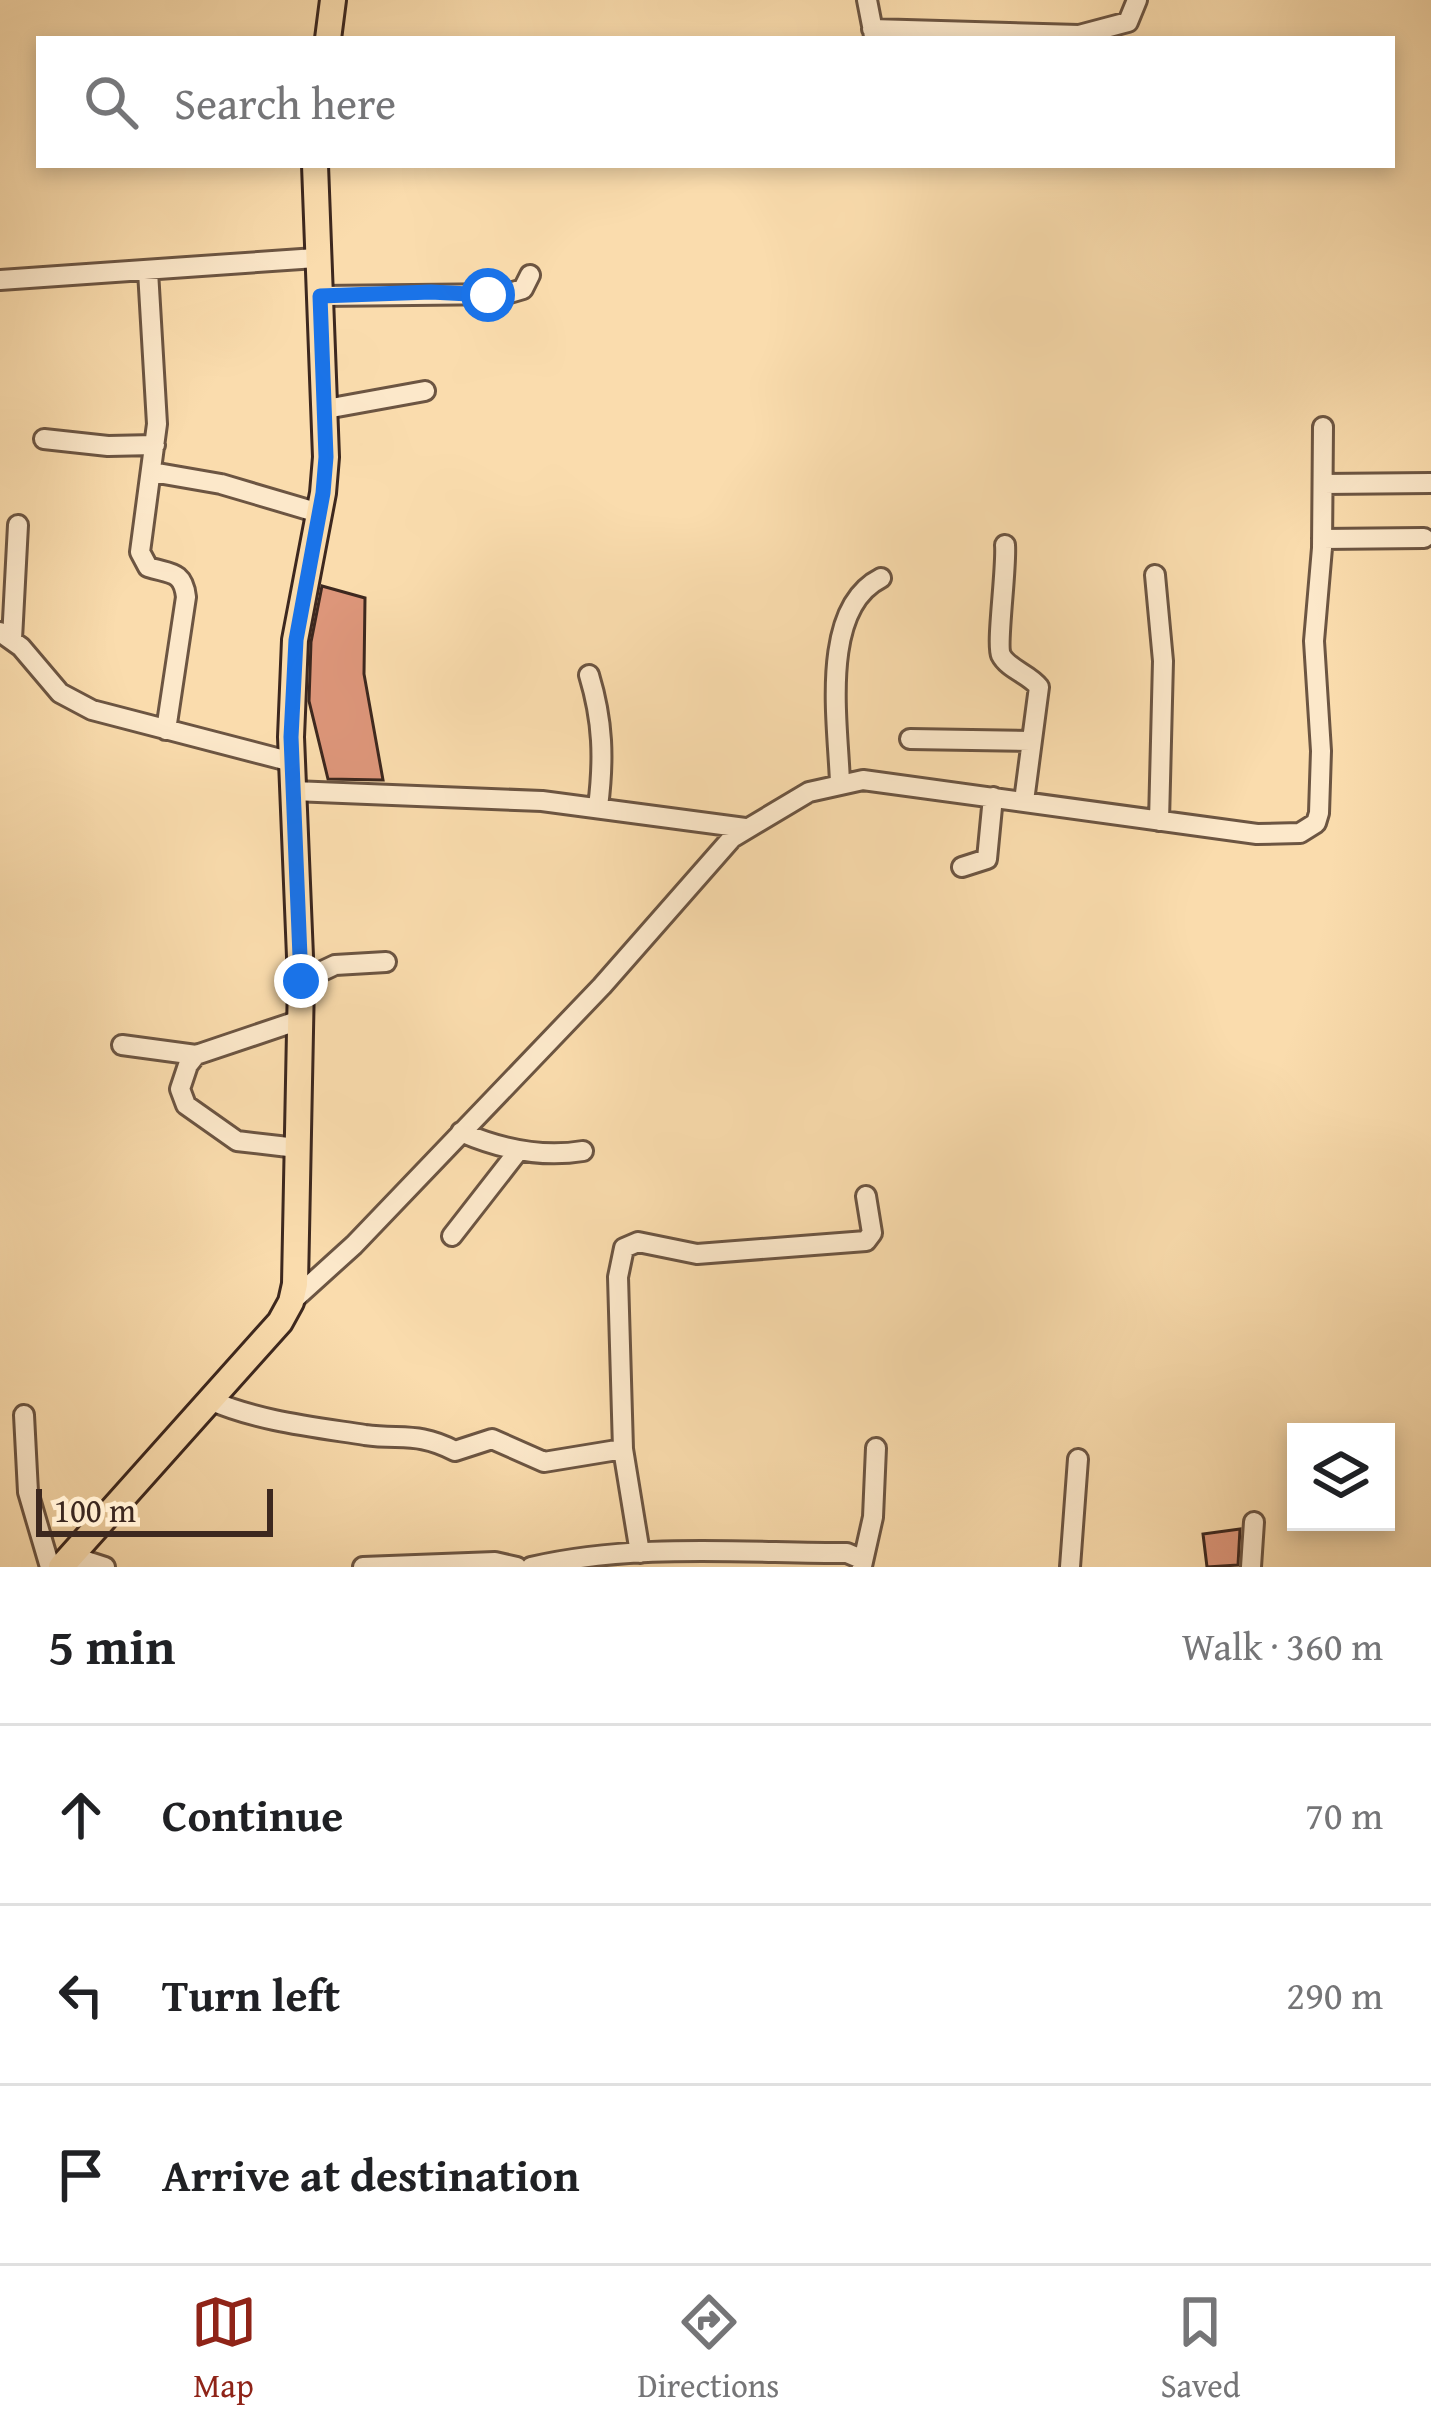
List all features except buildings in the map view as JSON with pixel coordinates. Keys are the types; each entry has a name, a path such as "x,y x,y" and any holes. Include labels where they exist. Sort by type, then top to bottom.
{"main road":[{"path":"328,36 333,0"},
{"path":"61,1563 280,1322 291,1302 301,981 292,762 296,640 325,475 315,168"}],"street":[{"path":"867,0 874,34 1079,35 1128,22 1137,0"},
{"path":"0,280 316,258"},
{"path":"148,271 155,445 142,560 148,567 177,573 185,596 166,730"},
{"path":"320,296 506,294 523,290 530,275"},
{"path":"326,409 425,391"},
{"path":"291,1302 354,1245 746,828 809,793 863,780 1257,834 1300,833 1316,823 1321,752 1314,641 1322,539 1323,427"},
{"path":"44,439 155,445"},
{"path":"152,472 221,484 319,513"},
{"path":"1323,484 1431,483"},
{"path":"18,525 6,635 49,681 92,710 292,762"},
{"path":"1322,539 1424,538"},
{"path":"1005,544 1007,573 999,648 1008,662 1039,687 1024,801"},
{"path":"1155,575 1163,661 1159,821"},
{"path":"840,782 841,637 853,599 881,578"},
{"path":"589,675 604,746 598,806"},
{"path":"910,740 1030,741"},
{"path":"293,790 542,800 746,828"},
{"path":"962,867 987,859 993,797"},
{"path":"301,981 335,965 386,962"},
{"path":"122,1045 196,1055 300,1020"},
{"path":"196,1055 180,1089 186,1106 237,1141 297,1148"},
{"path":"461,1132 545,1154 583,1150"},
{"path":"452,1236 519,1150"},
{"path":"640,1553 623,1449 619,1276 624,1248 638,1242 697,1255 866,1241 872,1233 866,1196"},
{"path":"210,1400 252,1415 368,1435 432,1439 455,1451 492,1438 544,1462 623,1449"},
{"path":"24,1415 28,1492 61,1563 105,1567"},
{"path":"862,1566 871,1536 876,1448"},
{"path":"1070,1567 1078,1459"},
{"path":"1251,1567 1254,1522"},
{"path":"531,1567 640,1553 847,1553 856,1555 862,1566"},
{"path":"363,1567 495,1562 518,1567"}],"route":[{"path":"301,981 291,737 296,640 326,457 320,296 488,295"}]}
